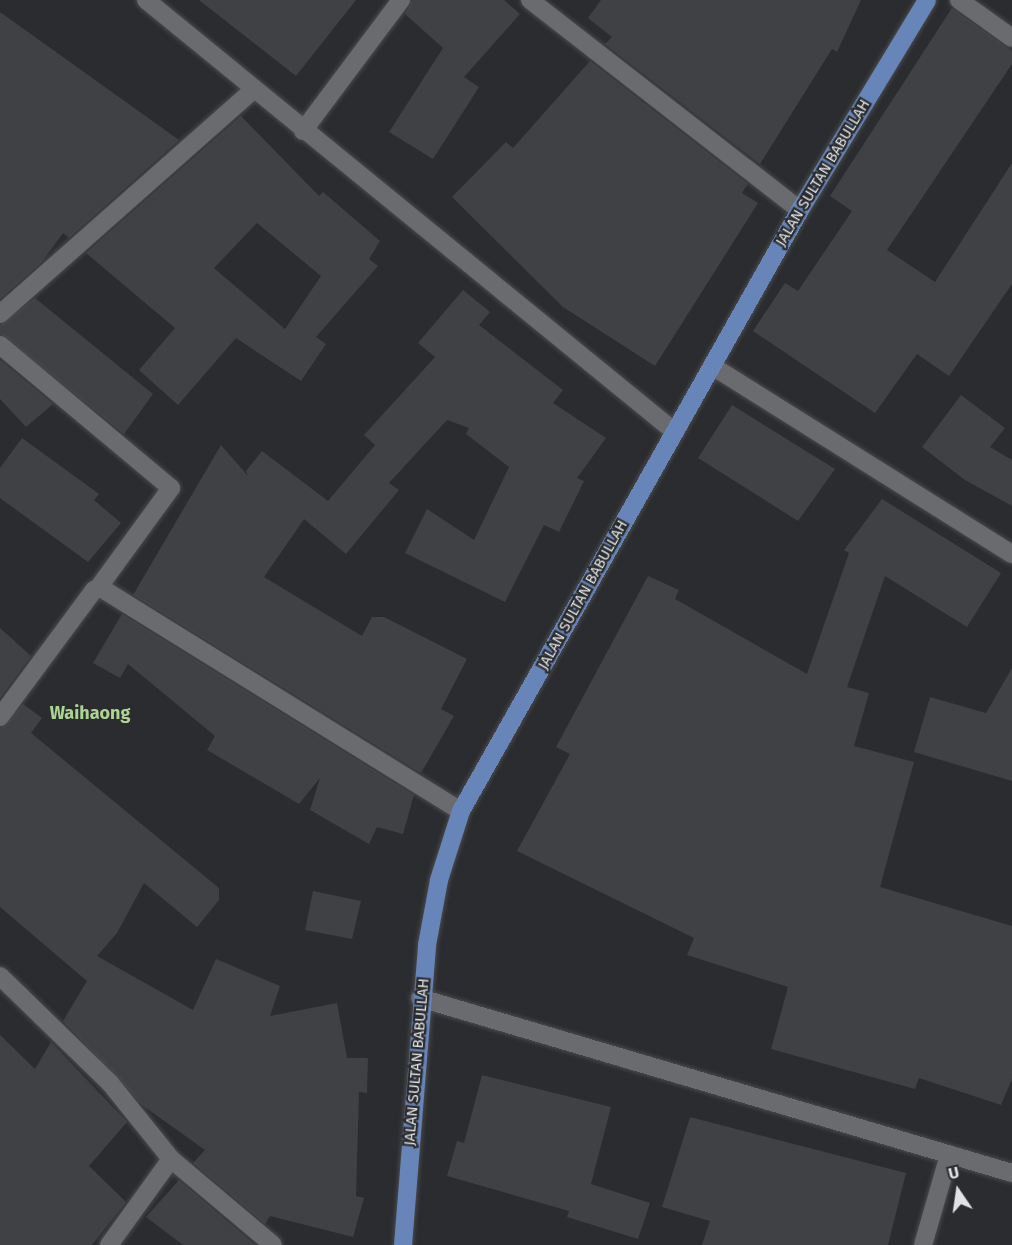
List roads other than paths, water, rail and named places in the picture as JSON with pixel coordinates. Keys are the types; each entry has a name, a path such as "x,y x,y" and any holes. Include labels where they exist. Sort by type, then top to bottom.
{"main road":[{"name":"JALAN SULTAN BABULLAH","path":"403,1245 420,998 439,880 461,811 800,210 927,0"}],"street":[{"path":"146,0 303,131 675,432"},
{"path":"303,131 401,0"},
{"path":"530,0 800,210"},
{"path":"959,0 1012,38"},
{"path":"0,314 253,90"},
{"path":"0,345 171,488 0,717"},
{"path":"712,366 1012,554"},
{"path":"98,588 461,811"},
{"path":"0,976 110,1083 171,1159 273,1245"},
{"path":"420,998 1012,1173"},
{"path":"923,1245 949,1155"},
{"path":"109,1245 171,1159"}],"district":[{"name":"Waihaong","path":"90,713"}]}
